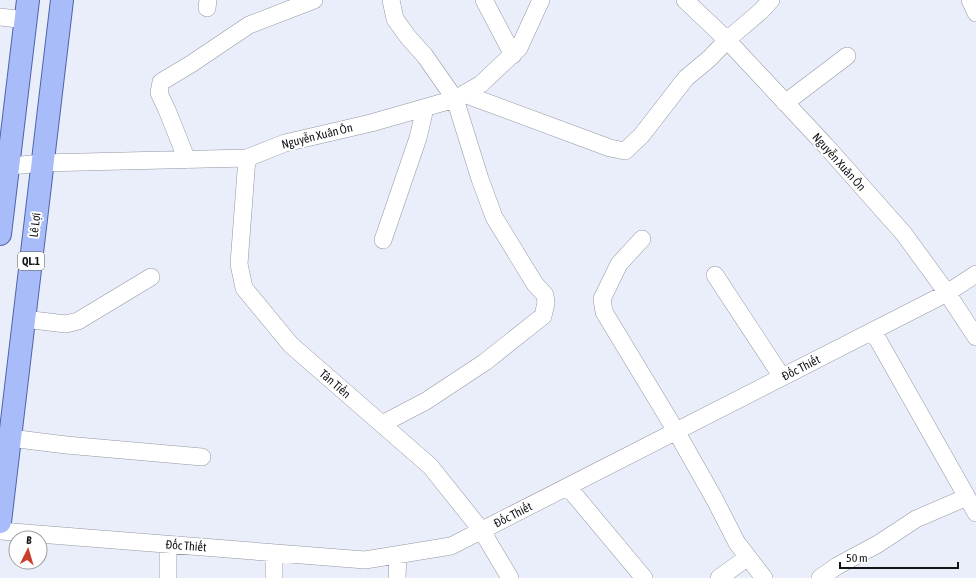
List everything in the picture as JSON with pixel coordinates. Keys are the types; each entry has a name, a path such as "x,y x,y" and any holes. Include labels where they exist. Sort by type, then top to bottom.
{"main road":[{"name":"Lê Lợi","path":"0,522 62,0"},
{"path":"0,234 4,167 27,10"}],"street":[{"path":"187,160 159,93 161,82 191,64 249,24 314,0"},
{"path":"382,424 426,401 485,362 543,316 546,302 545,295 535,284 494,217 480,179 460,96 408,37 395,19 391,0"},
{"path":"484,0 513,55"},
{"name":"Nguyễn Xuân Ôn","path":"4,167 42,163 247,158 285,143 371,123 425,108 460,96 481,84 513,55 520,48 541,0"},
{"name":"Nguyễn Xuân Ôn","path":"685,0 727,40 904,234 947,293 976,337"},
{"path":"460,96 610,148 625,151 642,136 686,78 710,58 727,40 761,11 771,0"},
{"path":"970,0 976,13"},
{"path":"0,17 27,10"},
{"path":"785,103 847,56"},
{"path":"383,240 418,138 425,108"},
{"name":"Tân Tiến","path":"247,158 239,264 244,288 291,345 430,466 482,531 510,578"},
{"path":"642,240 619,264 602,299 604,312 676,431 715,500 737,544 764,578"},
{"name":"Đốc Thiết","path":"0,531 365,560 451,546 947,293 976,274"},
{"path":"715,275 782,377"},
{"path":"24,319 66,324 78,322 151,277"},
{"path":"873,331 976,513"},
{"path":"10,438 66,446 202,457"},
{"path":"568,487 644,578"},
{"path":"820,578 837,566 878,544 916,519 967,497"},
{"path":"168,545 168,578"},
{"path":"274,553 274,578"},
{"path":"397,578 398,555"},
{"path":"719,578 748,557"}]}
